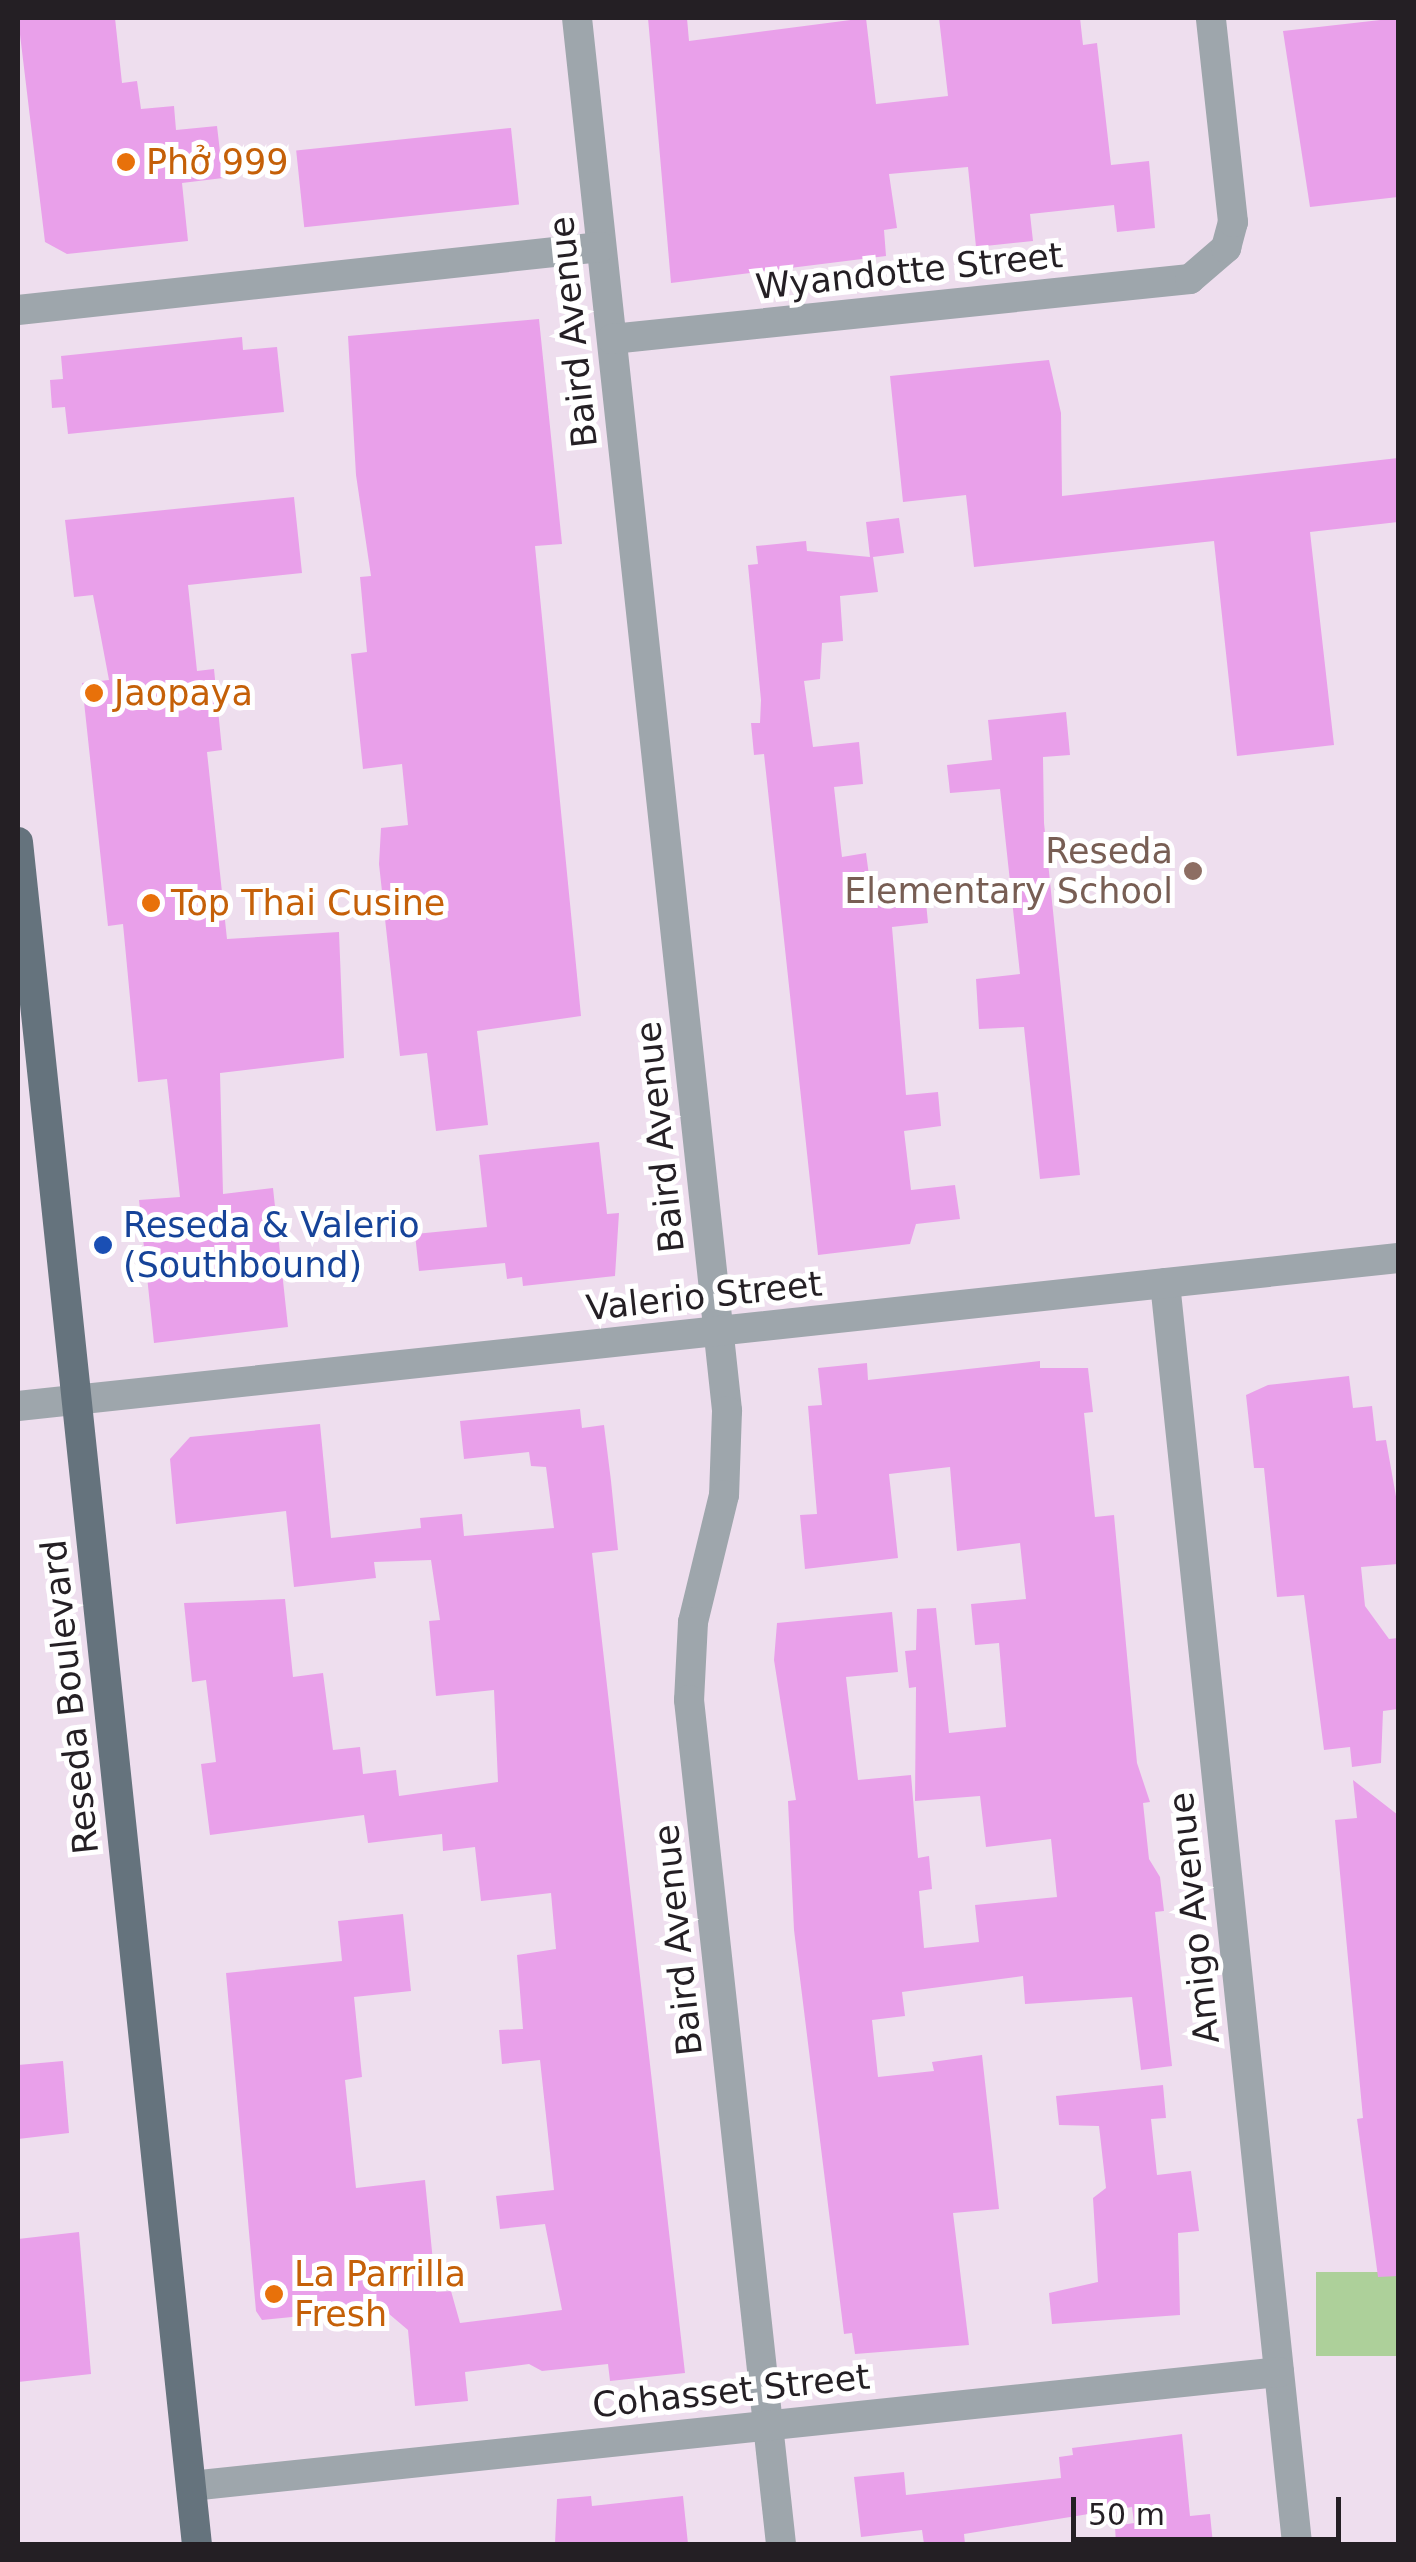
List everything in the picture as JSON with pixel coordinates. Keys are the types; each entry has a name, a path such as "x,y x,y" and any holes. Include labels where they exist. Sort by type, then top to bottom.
{"main road":[{"name":"Reseda Boulevard","path":"18,842 197,2544"}],"street":[{"name":"Baird Avenue","path":"577,18 718,1332 726,1466 693,1622 689,1700 780,2544"},
{"name":"Wyandotte Street","path":"612,340 1190,279 1211,267 1233,222 1211,18"},
{"path":"18,310 600,247"},
{"name":"Valerio Street","path":"18,1406 1398,1258"},
{"name":"Amigo Avenue","path":"1165,1283 1297,2544"},
{"name":"Cohasset Street","path":"190,2486 1279,2372"}],"green space":[{"path":"1316,2272 1398,2272 1398,2356 1316,2356"}],"building":[{"path":"18,18 115,18 122,83 137,81 141,109 174,106 176,130 217,126 223,178 182,183 188,241 67,254 45,242"},
{"path":"648,18 687,18 689,41 866,18 876,104 948,96 939,18 1080,18 1083,45 1097,43 1111,165 1149,161 1155,228 1117,232 1114,205 1030,214 1033,241 976,247 968,167 889,174 897,228 884,230 886,256 671,283"},
{"path":"1398,18 1398,197 1310,207 1283,31"},
{"path":"511,128 519,205 304,227 296,151"},
{"path":"539,319 562,544 535,546 581,1016 477,1031 488,1125 436,1131 427,1053 400,1056 379,864 381,828 408,825 402,764 363,769 351,654 367,652 360,577 371,576 356,475 348,336"},
{"path":"242,337 243,350 277,347 284,412 68,434 65,407 52,408 50,380 63,379 61,356"},
{"path":"1049,360 1061,413 1062,496 1398,458 1398,522 1310,532 1334,745 1237,756 1214,541 974,567 966,495 903,502 890,376"},
{"path":"294,497 302,573 188,585 197,671 214,669 222,750 207,752 227,939 339,932 344,1058 220,1073 223,1194 273,1188 288,1327 154,1343 139,1200 180,1197 167,1079 138,1082 123,924 108,926 82,683 109,680 93,595 74,597 65,520"},
{"path":"899,518 904,553 873,557 878,592 840,596 843,641 822,643 820,679 804,681 813,747 859,742 863,784 834,787 842,857 866,853 872,898 925,892 928,923 892,927 906,1095 938,1092 941,1126 904,1131 911,1190 955,1185 960,1219 916,1224 910,1244 818,1255 764,754 754,755 751,723 760,723 761,700 748,565 758,564 756,546 806,541 807,551 870,557 866,522"},
{"path":"1066,712 1070,755 1043,757 1044,823 1080,1175 1040,1179 1024,1027 979,1029 976,979 1020,974 1000,789 950,793 947,765 992,760 988,720"},
{"path":"599,1142 607,1214 619,1213 615,1276 523,1286 522,1277 507,1279 505,1263 419,1271 415,1234 487,1227 479,1155"},
{"path":"1040,1361 1040,1368 1088,1368 1093,1412 1084,1413 1095,1517 1114,1515 1137,1763 1150,1802 1143,1803 1149,1859 1160,1877 1164,1911 1155,1912 1172,2066 1141,2070 1132,1997 1025,2004 1023,1976 902,1992 905,2016 872,2020 878,2077 934,2071 932,2062 982,2055 999,2209 953,2213 969,2345 855,2354 852,2333 844,2334 794,1930 788,1801 796,1800 774,1660 777,1623 892,1612 898,1672 846,1677 858,1780 911,1775 918,1858 929,1856 932,1889 919,1891 924,1948 979,1942 975,1905 1057,1897 1051,1839 986,1847 980,1796 915,1801 916,1687 909,1688 905,1651 916,1650 917,1609 936,1608 949,1733 1006,1727 999,1643 975,1645 971,1604 1026,1599 1020,1543 957,1551 950,1467 889,1474 898,1558 805,1569 800,1515 817,1514 808,1406 822,1405 818,1368 867,1363 868,1380"},
{"path":"1349,1376 1353,1408 1372,1406 1376,1441 1386,1440 1398,1508 1398,1564 1361,1567 1365,1606 1389,1639 1398,1638 1398,1709 1383,1711 1381,1763 1352,1767 1350,1747 1324,1750 1304,1595 1277,1597 1264,1468 1254,1468 1246,1395 1268,1385"},
{"path":"580,1409 582,1428 604,1425 611,1481 618,1550 592,1553 685,2373 610,2381 608,2364 542,2371 529,2364 465,2372 468,2401 415,2406 408,2330 382,2308 262,2320 256,2311 226,1973 342,1961 338,1921 403,1914 411,1991 354,1997 362,2077 345,2080 356,2188 425,2180 436,2292 451,2291 460,2323 562,2310 545,2224 500,2229 496,2196 554,2190 540,2060 502,2064 499,2030 523,2029 517,1955 556,1949 551,1893 481,1901 475,1847 443,1851 442,1834 368,1843 364,1815 210,1835 201,1764 216,1762 206,1680 192,1682 184,1603 285,1599 293,1677 323,1673 333,1750 360,1747 363,1774 396,1770 399,1796 498,1782 494,1690 436,1696 429,1621 440,1620 431,1560 374,1562 376,1578 294,1587 286,1511 176,1524 170,1459 190,1437 320,1424 331,1538 421,1528 420,1518 462,1514 464,1536 554,1528 546,1467 531,1466 529,1452 464,1459 460,1421"},
{"path":"1353,1780 1398,1815 1398,2276 1378,2277 1357,2119 1363,2118 1335,1820 1357,1818"},
{"path":"63,2061 69,2133 18,2139 18,2065"},
{"path":"1163,2085 1166,2118 1151,2119 1157,2175 1191,2171 1199,2231 1178,2233 1180,2315 1052,2324 1049,2293 1098,2282 1093,2198 1106,2188 1099,2126 1059,2125 1056,2096"},
{"path":"79,2232 91,2374 18,2382 18,2239"},
{"path":"1182,2434 1190,2516 1210,2514 1213,2544 1116,2544 1115,2526 1134,2523 1132,2507 964,2534 965,2544 924,2544 922,2530 861,2537 854,2477 904,2472 906,2495 1061,2478 1059,2457 1073,2455 1072,2448"},
{"path":"591,2496 592,2506 683,2496 688,2544 555,2544 557,2499"}],"place":[{"name":"Phở 999","path":"126,162"},
{"name":"Jaopaya","path":"94,693"},
{"name":"Reseda Elementary School","path":"1193,871"},
{"name":"Top Thai Cusine","path":"151,903"},
{"name":"Reseda & Valerio (Southbound)","path":"103,1245"},
{"name":"La Parrilla Fresh","path":"274,2294"}]}
